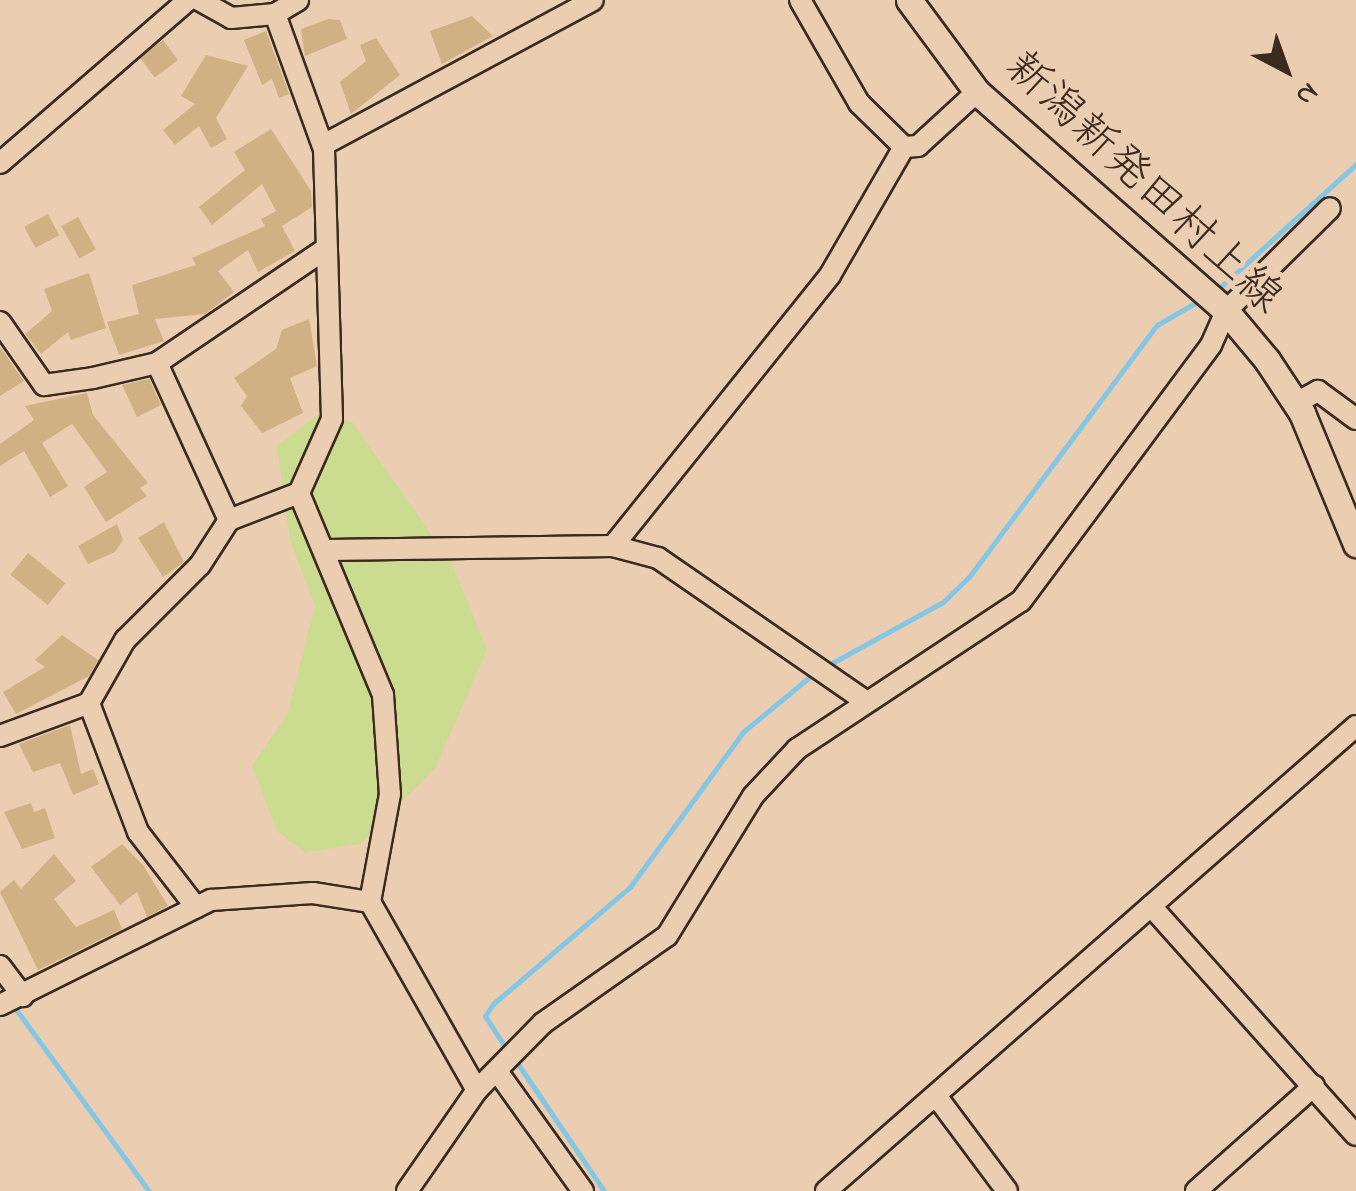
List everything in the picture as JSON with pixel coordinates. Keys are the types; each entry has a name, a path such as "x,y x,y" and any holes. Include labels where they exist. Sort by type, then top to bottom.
{"main road":[{"name":"新潟新発田村上線","path":"910,0 977,92 1226,310 1296,403 1356,544"}],"street":[{"path":"0,162 188,0"},
{"path":"199,0 231,18 275,14 298,0"},
{"path":"323,145 594,0"},
{"path":"800,0 860,102 904,146 918,146 977,92"},
{"path":"0,736 89,702 124,640 229,520 298,493 332,419 323,145 275,14"},
{"path":"613,546 820,290 904,146"},
{"path":"407,1191 477,1090 544,1023 667,936 753,796 865,701 1021,601 1212,345 1226,310 1330,208"},
{"path":"0,322 44,385 157,363 324,250"},
{"path":"157,363 229,520"},
{"path":"1296,403 1318,391 1356,419"},
{"path":"298,493 327,550 383,695 390,794 370,902 477,1090"},
{"path":"327,550 613,546 658,558 865,701"},
{"path":"89,702 138,832 196,907"},
{"path":"826,1191 1356,726"},
{"path":"0,1006 196,907 268,894 370,902"},
{"path":"1157,901 1356,1134"},
{"path":"0,966 23,996"},
{"path":"497,1071 583,1191"},
{"path":"1196,1191 1314,1086"},
{"path":"937,1097 1007,1191"}],"green space":[{"path":"324,410 353,423 452,564 487,650 435,768 360,844 305,852 277,831 252,766 288,713 315,606 290,540 277,446"}],"building":[{"path":"472,16 493,36 442,64 430,31"},
{"path":"328,19 340,20 347,39 305,56 301,29"},
{"path":"266,31 289,94 279,98 272,79 262,85 244,40"},
{"path":"376,38 400,75 351,114 340,82 366,61 360,45"},
{"path":"163,40 178,60 155,77 140,57"},
{"path":"206,55 248,66 216,118 227,139 211,148 199,126 175,145 163,130 195,104 181,96"},
{"path":"271,129 311,191 312,207 282,226 295,251 258,272 248,250 218,271 234,292 205,314 155,319 164,341 119,355 107,322 139,314 132,285 196,265 192,258 265,226 261,219 276,211 262,184 212,225 199,207 245,170 234,152"},
{"path":"48,214 59,235 35,248 24,227"},
{"path":"78,217 96,249 79,259 61,226"},
{"path":"89,273 106,328 71,340 68,332 41,354 25,334 52,311 44,289"},
{"path":"309,319 317,366 290,378 303,413 262,433 241,406 247,396 234,378 276,349 282,330"},
{"path":"0,347 24,381 0,396"},
{"path":"149,379 161,405 137,417 122,385"},
{"path":"87,393 93,415 148,483 140,488 147,496 106,522 84,487 107,472 72,424 42,443 68,486 50,497 24,451 0,466 0,444 34,420 25,406"},
{"path":"164,522 184,562 163,577 138,538"},
{"path":"117,524 123,540 115,552 88,564 78,546"},
{"path":"28,553 65,583 48,605 10,575"},
{"path":"62,635 98,660 89,676 16,714 3,692 45,667 35,660"},
{"path":"70,725 81,774 93,769 99,784 73,795 60,763 33,772 19,744"},
{"path":"31,803 34,812 45,808 55,838 22,849 4,812"},
{"path":"122,844 143,865 168,906 147,917 137,892 120,905 91,867"},
{"path":"54,854 76,881 54,899 76,927 114,910 122,929 38,970 0,892 14,880 21,889"}],"waterway":[{"path":"1216,291 1356,164"},
{"path":"823,668 943,602 969,577 1157,325 1202,299"},
{"path":"509,1053 485,1016 493,1004 630,887 743,732 814,673"},
{"path":"12,1004 149,1191"},
{"path":"516,1061 604,1191"}]}
